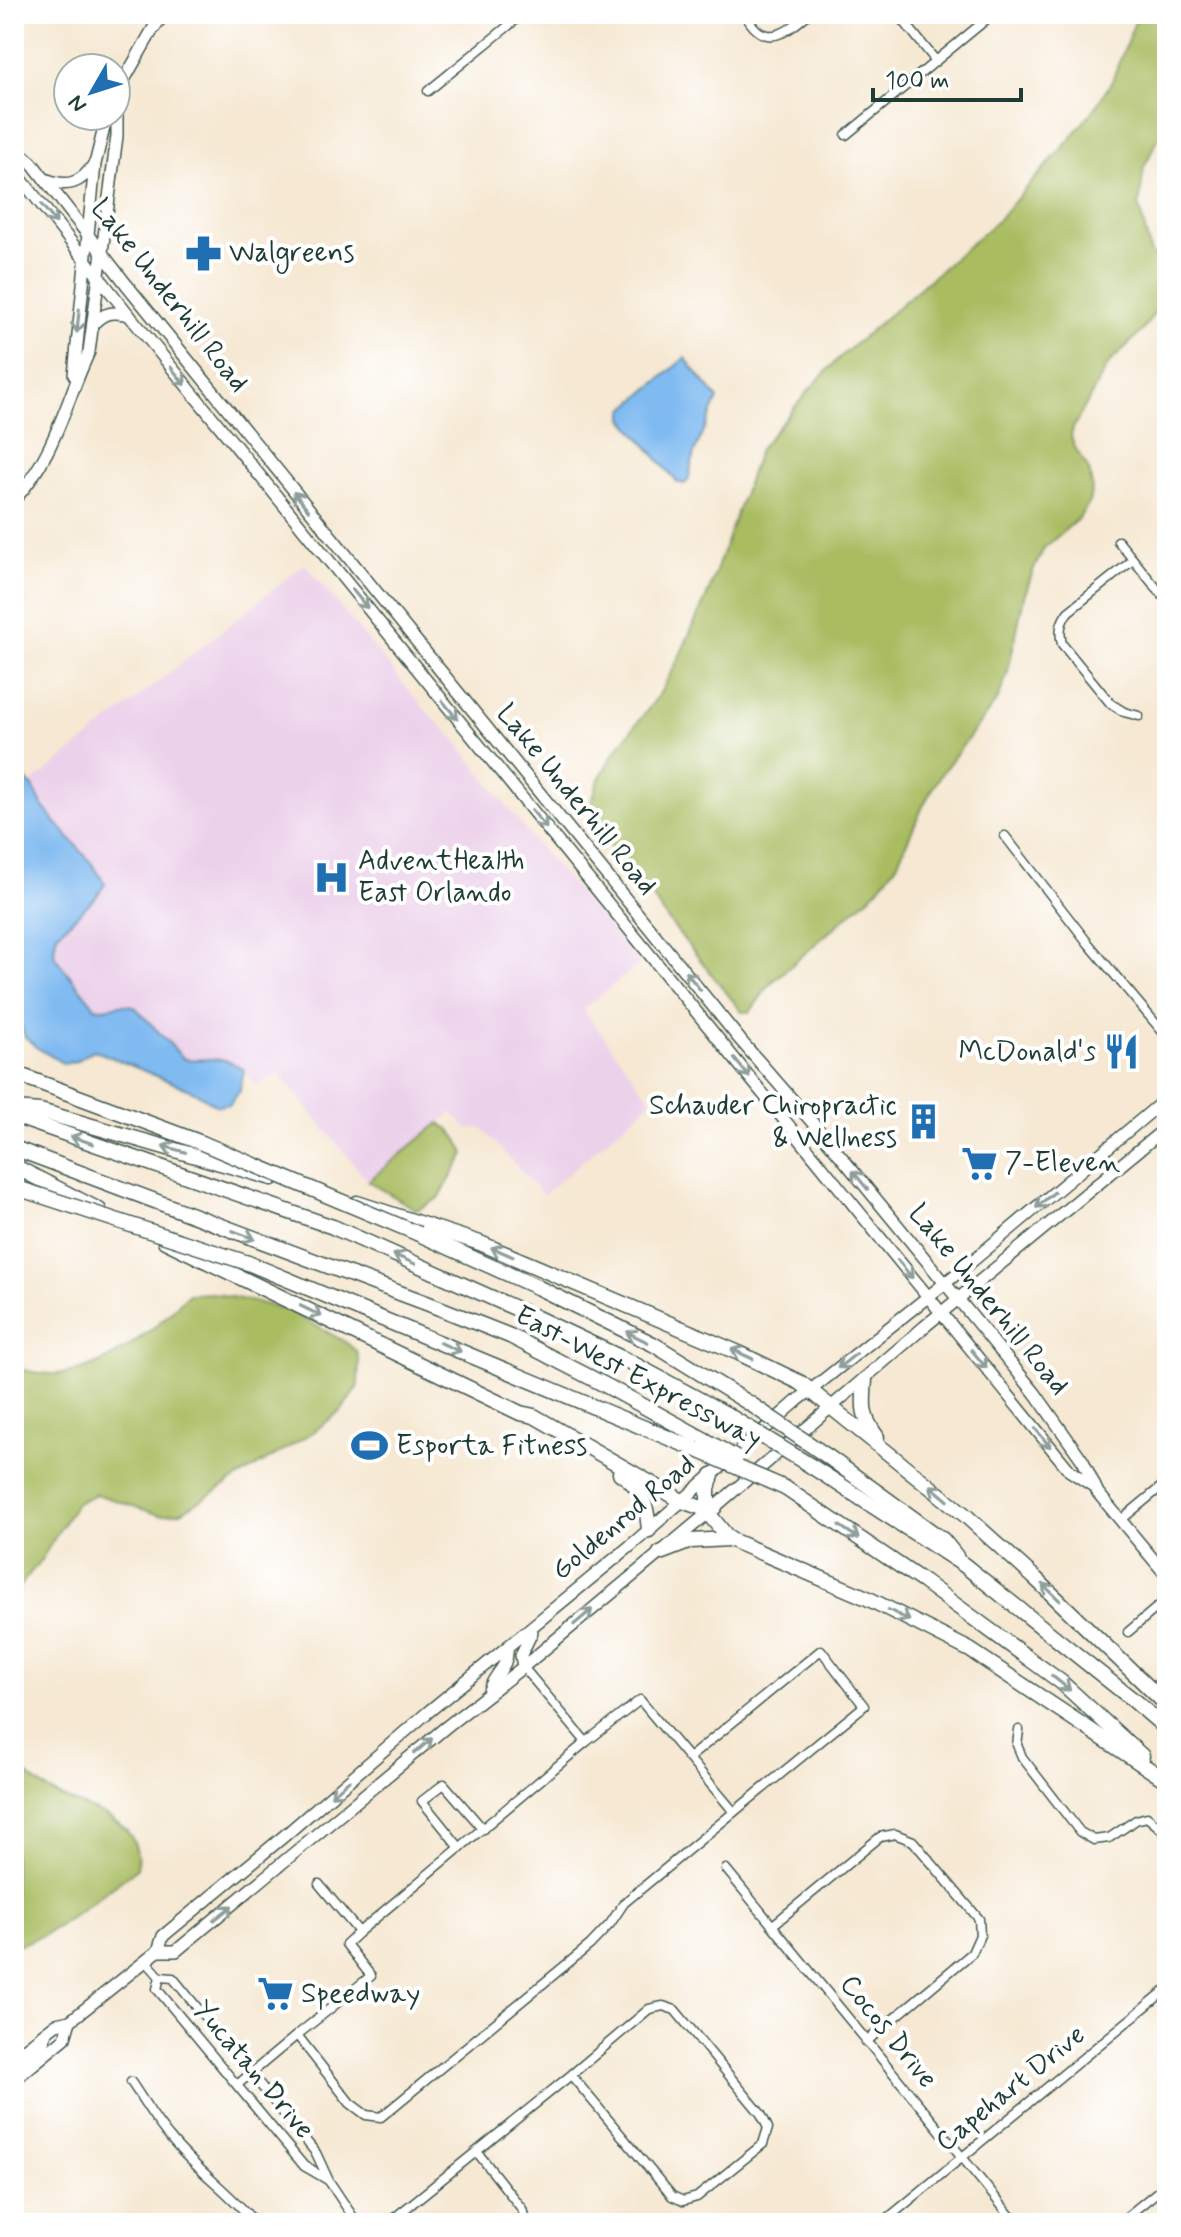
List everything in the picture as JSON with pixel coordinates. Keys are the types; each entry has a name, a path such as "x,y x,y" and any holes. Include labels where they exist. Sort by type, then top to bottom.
{"highway":[{"path":"14,1073 202,1143 419,1234 653,1344 827,1456 943,1540 964,1565"},
{"path":"14,1109 40,1111 129,1136 388,1211 480,1243 739,1353 801,1383 965,1515 1167,1705"},
{"name":"East-West Expressway","path":"14,1116 333,1227 628,1361 726,1414 964,1565 1167,1729"},
{"name":"East-West Expressway","path":"14,1148 510,1336 605,1385 700,1444 785,1488 924,1582 1061,1682 1167,1780"},
{"path":"14,1166 74,1198 520,1413 534,1416 682,1501 710,1509"},
{"path":"14,1187 248,1263 700,1444"},
{"path":"865,1380 865,1418 884,1447"},
{"path":"520,1413 533,1424 630,1480 647,1508 649,1530"},
{"path":"712,1475 708,1489 710,1509 729,1539"},
{"path":"660,1553 691,1541 729,1539 867,1598 970,1650 1167,1780"}],"street":[{"path":"132,66 164,14"},
{"path":"428,91 523,14"},
{"path":"744,14 758,31 772,35 787,32 808,14"},
{"path":"898,14 936,61"},
{"path":"846,135 993,14"},
{"path":"74,384 84,259 95,164 103,132"},
{"path":"14,500 46,458 89,352 117,132"},
{"name":"Lake Underhill Road","path":"14,148 32,163 741,1041 825,1137 958,1299 1060,1426 1083,1461 1094,1486 1167,1576"},
{"path":"44,178 61,184 76,183 95,164"},
{"name":"Lake Underhill Road","path":"14,170 1070,1471 1094,1486"},
{"path":"92,324 110,312 129,315"},
{"path":"1118,541 1167,601"},
{"path":"314,542 330,547 351,561"},
{"path":"1133,560 1068,612 1062,620 1060,633 1062,644 1111,704 1139,716"},
{"path":"400,649 440,670"},
{"path":"1005,836 1088,943 1167,1037"},
{"path":"595,888 613,883"},
{"path":"604,899 613,883"},
{"name":"Goldenrod Road","path":"16,2051 56,2024 70,2021 146,1961 158,1951 163,1936 428,1712 649,1530 811,1390 1167,1098"},
{"name":"Goldenrod Road","path":"158,1951 176,1951 523,1667 941,1313 1167,1127"},
{"path":"1121,1520 1167,1482"},
{"path":"1128,1632 1167,1599"},
{"path":"536,1624 521,1655 523,1667 586,1742"},
{"path":"488,1694 490,1682 508,1659 507,1648"},
{"path":"297,2035 350,2103 366,2115 381,2117 590,1945 624,1903 864,1706 821,1650 689,1758"},
{"path":"237,2085 371,1976 346,1944 640,1700 734,1812"},
{"path":"1019,1730 1017,1745 1022,1757 1080,1832 1094,1840 1109,1838 1136,1820 1147,1817 1167,1834"},
{"path":"460,1848 422,1801 444,1784 483,1829"},
{"path":"773,1925 880,1837 895,1834 913,1841 979,1919 980,1935 972,1953 866,2042"},
{"name":"Cocos Drive","path":"726,1869 1016,2223"},
{"path":"319,1884 359,1932"},
{"name":"Yucatan Drive","path":"146,1961 160,1977 173,1978 316,2153 329,2181 357,2223"},
{"name":"Yucatan Drive","path":"160,1977 157,1989 304,2166 329,2181"},
{"name":"Capehart Drive","path":"882,2223 1167,1989"},
{"path":"388,2223 649,2009 663,2006 675,2010 761,2114 768,2128 763,2144 697,2197 683,2201 672,2196 571,2075"},
{"name":"Goldenrod Road","path":"14,2080 65,2038 70,2021"},
{"path":"14,2070 42,2047 46,2032"},
{"path":"131,2082 170,2139 255,2223"},
{"path":"477,2152 522,2209 526,2223"},
{"path":"1119,2223 1165,2190"}],"shaded area":[{"name":"AdventHealth East Orlando","path":"305,564 426,711 456,740 529,835 640,964 583,1009 652,1101 543,1195 482,1128 468,1129 452,1113 368,1181 279,1074 256,1086 244,1070 232,1062 219,1058 184,1059 135,1007 104,1010 95,1007 55,956 56,934 96,897 105,883 41,805 31,784"}],"green space":[{"path":"1138,14 1167,14 1167,120 1144,167 1139,205 1150,251 1163,270 1165,286 1157,309 1143,330 1109,363 1073,428 1071,436 1074,446 1089,470 1092,487 1089,502 1079,518 1044,548 1024,597 1007,675 998,699 941,774 897,864 877,890 770,984 750,1012 742,1012 668,920 640,879 599,834 589,812 599,779 613,754 659,695 678,660 709,591 759,450 838,359 997,221 1066,144 1111,83"},
{"path":"439,1123 455,1136 465,1154 439,1198 417,1210 368,1181"},
{"path":"213,1293 286,1309 347,1343 356,1351 359,1360 358,1386 342,1410 312,1433 181,1512 160,1515 96,1494 76,1503 41,1560 14,1593 14,1367 59,1374 100,1363 141,1338 189,1294"},
{"path":"14,1759 45,1788 99,1812 123,1827 137,1851 137,1868 58,1927 14,1946"}],"water":[{"path":"685,358 718,399 694,453 688,481 684,484 677,482 624,419 624,410"},
{"path":"14,767 32,786 44,808 105,884 96,897 57,934 55,957 95,1007 135,1007 184,1059 221,1059 244,1070 240,1090 230,1104 217,1106 195,1092 94,1050 64,1064 25,1037 14,1009"}],"place":[{"name":"Walgreens","path":"203,253"},
{"name":"AdventHealth East Orlando","path":"332,877"},
{"name":"McDonald's","path":"1122,1052"},
{"name":"Schauder Chiropractic & Wellness","path":"923,1122"},
{"name":"7-Eleven","path":"979,1163"},
{"name":"Esporta Fitness","path":"370,1446"},
{"name":"Speedway","path":"275,1994"}]}
